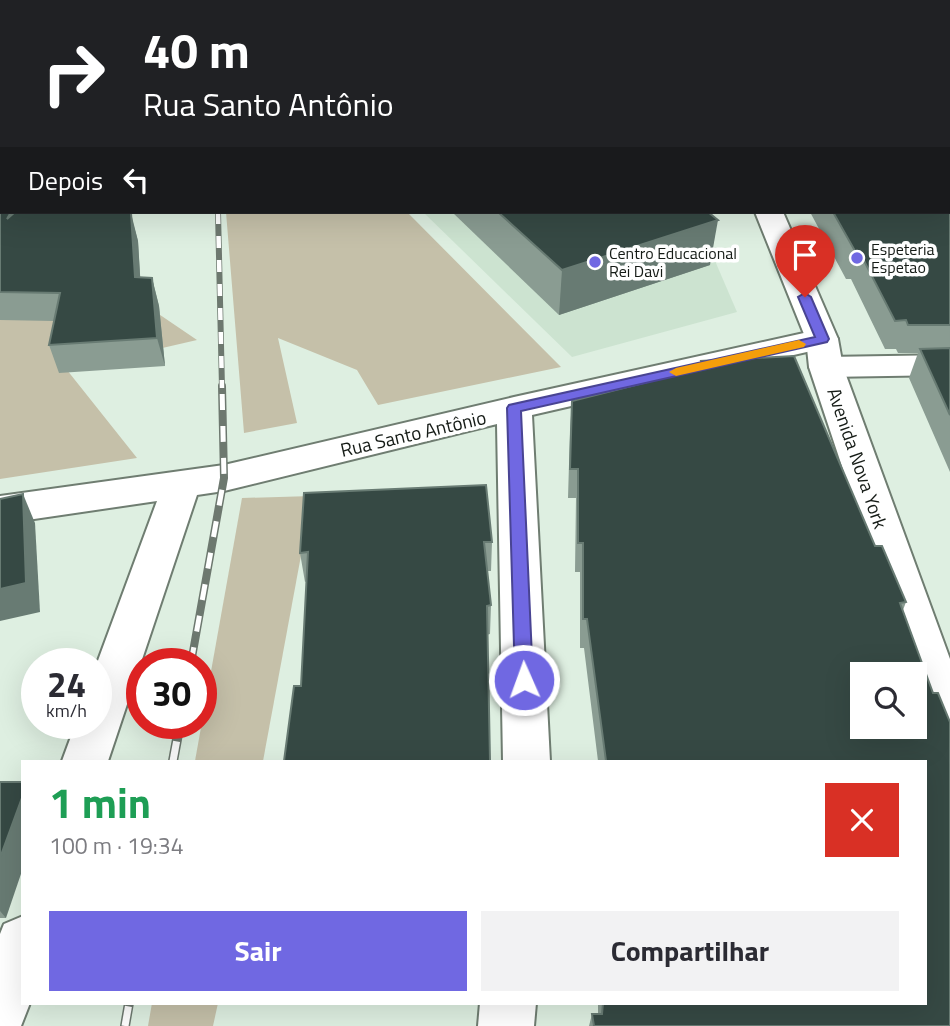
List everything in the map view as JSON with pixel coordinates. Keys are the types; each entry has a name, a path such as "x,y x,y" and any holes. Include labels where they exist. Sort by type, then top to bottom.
{"street":[{"name":"Avenida Nova York","path":"770,214 939,658 950,705"},
{"name":"Rua Santo Antônio","path":"0,510 224,478 514,408 824,353 950,365"},
{"path":"514,408 527,760"},
{"path":"85,760 182,484"},
{"path":"0,1010 21,949"},
{"path":"506,1026 509,1005"}],"shaded area":[{"path":"226,214 409,214 561,367 378,405 357,370 278,338 297,423 244,433"},
{"name":"Centro Educacional Rei Davi","path":"425,214 695,214 737,312 572,357"},
{"path":"0,278 141,302 197,340 67,370 137,458 0,479"},
{"path":"312,496 263,760 195,760 199,739 217,739 215,648 242,498"},
{"path":"152,1005 218,1005 213,1026 148,1026"}],"building":[{"path":"0,214 10,214 7,219 13,214 131,214 135,277 152,278 157,338 49,345 60,293 0,292"},
{"path":"500,214 710,214 718,220 562,270"},
{"path":"834,214 950,214 950,325 908,325 906,320 895,321 859,251 855,251"},
{"path":"950,348 950,415 920,349"},
{"path":"794,356 875,546 882,546 906,602 900,603 922,662 850,662 850,739 927,739 927,677 933,693 938,693 950,722 950,1026 594,1026 592,1014 602,1014 603,1005 927,1005 927,760 606,760 587,619 583,619 583,543 578,543 578,469 570,469 572,401 703,368 701,361"},
{"path":"486,485 492,542 484,542 491,605 487,606 490,760 284,760 294,686 301,686 308,552 300,553 304,493"},
{"path":"23,494 26,583 0,589 0,499"},
{"path":"0,782 21,782 21,800 0,858"}],"railway":[{"path":"218,214 222,388"},
{"path":"194,648 224,478 222,386"},
{"path":"173,760 177,739"},
{"path":"125,1026 129,1005"}],"slow traffic":[{"path":"676,372 799,344"}],"place":[{"name":"Espeteria Espetao","path":"857,258"},
{"name":"Centro Educacional Rei Davi","path":"595,262"}],"route":[{"path":"524,680 514,408 822,339 805,297"}]}
